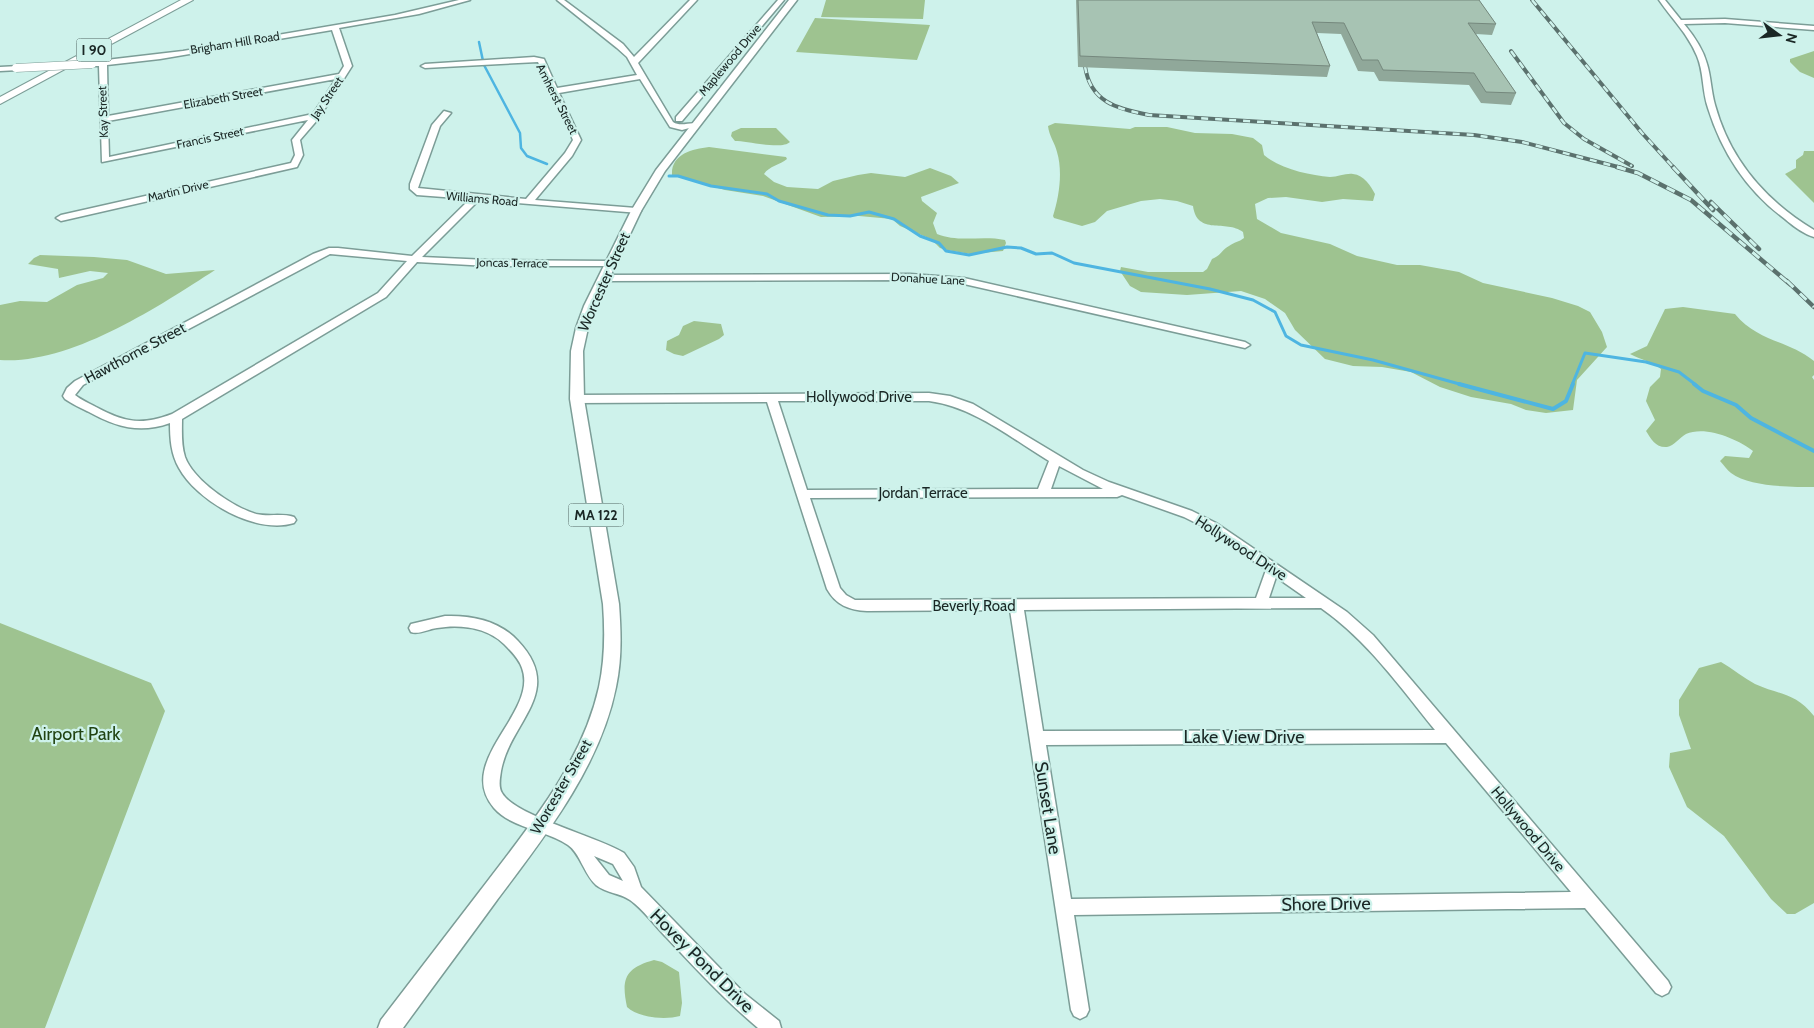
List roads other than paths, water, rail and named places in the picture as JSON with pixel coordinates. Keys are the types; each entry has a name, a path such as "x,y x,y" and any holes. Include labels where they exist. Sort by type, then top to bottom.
{"highway":[{"name":"I 90","path":"0,89 169,0"},
{"name":"I 90","path":"0,101 188,0"}],"main road":[{"name":"Worcester Street","path":"389,1028 542,825 576,768 591,736 608,680 613,653 611,604 577,399 579,340 586,317 604,278 636,212 661,170 793,0"}],"street":[{"name":"Brigham Hill Road","path":"0,69 103,64 335,27 468,0"},
{"path":"560,0 620,46 634,62 663,114 673,126 685,128 696,125"},
{"path":"634,62 694,0"},
{"name":"Maplewood Drive","path":"679,119 715,80 781,0"},
{"path":"1662,0 1699,51 1717,123 1742,172 1758,194 1769,204 1814,234"},
{"path":"1678,22 1720,20 1814,28"},
{"name":"Jay Street","path":"294,165 299,155 295,142 316,116 348,64 335,27"},
{"name":"Amherst Street","path":"425,66 541,61 577,140 569,154 528,202"},
{"name":"Kay Street","path":"103,64 105,160"},
{"name":"Elizabeth Street","path":"104,119 342,76"},
{"path":"555,90 642,76"},
{"name":"Williams Road","path":"446,113 436,125 414,189 417,192 636,212"},
{"path":"663,114 691,121 696,125"},
{"name":"Francis Street","path":"105,160 316,116"},
{"name":"Martin Drive","path":"62,218 294,165"},
{"name":"Hawthorne Street","path":"414,259 338,250 321,254 79,383 68,394 71,398 120,423 131,426 150,426 176,417 369,303 387,290 414,259 476,198"},
{"name":"Joncas Terrace","path":"414,259 488,263 611,264"},
{"name":"Donahue Lane","path":"604,278 910,277 958,280 1017,291 1245,345"},
{"name":"Hollywood Drive","path":"577,399 929,397 950,400 969,408 1055,461 1088,478 1200,519 1323,603 1352,624 1368,639 1662,987"},
{"name":"Beverly Road","path":"770,398 834,589 841,599 847,603 864,606 1323,603"},
{"path":"176,417 177,448 180,460 185,471 193,480 203,489 242,513 265,520 290,520"},
{"path":"1044,493 1055,461"},
{"name":"Jordan Terrace","path":"802,494 1127,493"},
{"path":"1261,603 1273,568"},
{"name":"Sunset Lane","path":"1016,605 1080,1010"},
{"name":"Hovey Pond Drive","path":"416,628 437,621 452,620 483,626 505,636 526,660 531,669 533,680 526,705 499,748 494,760 492,785 494,795 509,811 620,860 629,872 634,892 740,1000 772,1028"},
{"name":"Lake View Drive","path":"1037,738 1450,736"},
{"name":"Hovey Pond Drive","path":"576,842 589,860 594,872 602,881 615,888 634,892"},
{"name":"Shore Drive","path":"1064,907 1588,900"}],"waterway":[{"path":"479,42 483,61"},
{"path":"484,65 520,133 521,148 527,156 547,164"},
{"path":"669,176 678,176 711,186 767,194 779,201 828,215 850,216 869,212 894,219 920,236 939,243 946,251 969,255 1007,247 1021,248 1036,254 1052,253 1074,263 1210,289 1253,300 1275,312 1286,336 1301,345 1373,360 1463,385"},
{"path":"1572,385 1585,353 1646,362 1679,372 1696,385"},
{"path":"1459,384 1553,409 1566,401 1573,384"},
{"path":"1694,384 1703,391 1736,405 1751,418 1814,451"}],"railway":[{"path":"1532,0 1642,133 1674,168"},
{"path":"1511,51 1564,123 1584,139 1632,166"},
{"path":"1085,66 1088,78 1099,96 1107,102 1126,110 1149,115 1474,135 1522,142 1622,168"},
{"path":"1617,167 1638,173 1691,200 1791,285"},
{"path":"1673,167 1713,210"},
{"path":"1711,202 1759,249"},
{"path":"1787,281 1814,307"}],"park label":[{"name":"Airport Park","path":"76,734"}]}
